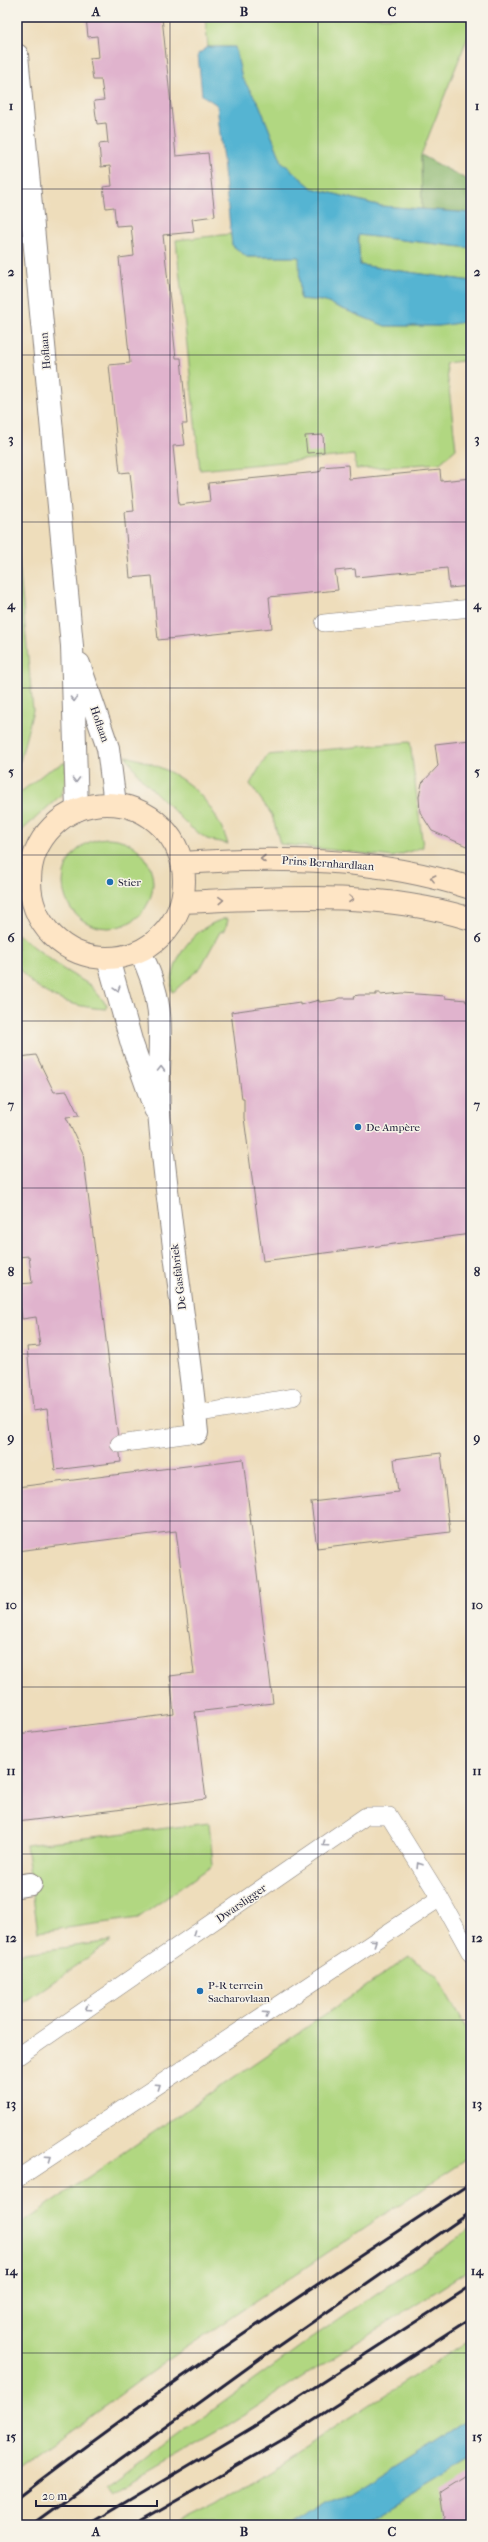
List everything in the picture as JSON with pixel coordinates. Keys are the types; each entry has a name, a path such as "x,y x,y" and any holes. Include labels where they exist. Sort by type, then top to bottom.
{"main road":[{"path":"96,804 116,804 131,807 158,823 177,848 182,863 185,882 182,902 176,917 166,932 140,952 108,959 92,958 76,953 61,944 49,933 25,904 30,884 24,864 47,831 61,819 77,810 96,804"},
{"name":"Prins Bernhardlaan","path":"182,863 286,858 354,863 405,871 471,888"},
{"path":"182,902 266,898 356,899 401,902 471,919"}],"street":[{"name":"Hoflaan","path":"17,55 24,189 72,646 77,810"},
{"name":"Hoflaan","path":"72,646 108,748 116,804"},
{"name":"De Gasfabriek","path":"140,952 151,973 160,1010 162,1039 159,1122 195,1417"},
{"name":"De Gasfabriek","path":"108,959 132,1044 159,1122"}],"lane":[{"path":"324,623 471,608"},
{"path":"119,1444 195,1417 292,1393"},
{"name":"Dwarsligger","path":"17,2057 366,1816 389,1816 440,1898 471,1954"},
{"path":"17,2179 440,1898"}],"green space":[{"path":"205,17 471,17 471,29 421,155 422,209 381,206 312,188 282,162 259,104 242,78 235,47 208,47"},
{"path":"421,155 471,182 471,213 422,209"},
{"path":"231,234 232,245 247,257 300,257 300,299 323,301 385,326 439,326 471,321 471,360 446,363 456,449 440,463 356,469 354,455 200,470 176,240"},
{"path":"358,235 471,248 471,281 360,265"},
{"path":"17,542 33,710 20,761 17,763"},
{"path":"410,742 423,847 393,857 280,844 272,815 250,784 267,755"},
{"path":"126,756 161,768 190,785 212,810 221,826 228,844 207,839 190,827 141,778"},
{"path":"66,762 65,785 60,796 17,835 17,795 46,772"},
{"path":"108,838 125,842 140,851 149,866 153,883 149,900 140,915 125,924 108,928 91,924 76,915 67,900 63,883 67,866 76,851 91,842"},
{"path":"227,918 228,920 225,930 220,932 201,967 173,992 171,991 175,966 187,945 204,928"},
{"path":"17,934 63,969 90,985 107,1005 106,1009 80,1006 56,998 35,985 17,966"},
{"path":"209,1823 213,1865 138,1918 38,1932 26,1845"},
{"path":"112,1941 17,2007 17,1954"},
{"path":"409,1957 436,1975 471,2037 471,2156 165,2362 17,2470 17,2226"},
{"path":"471,2229 471,2269 216,2433 111,2493 107,2487 320,2332"},
{"path":"471,2339 471,2418 353,2493 331,2501 292,2525 175,2525 214,2506"},
{"path":"471,2458 471,2505 440,2525 360,2525"}],"water":[{"path":"208,47 235,47 242,78 259,104 282,162 312,188 381,206 471,213 471,248 358,235 360,265 471,281 471,321 439,326 385,326 323,301 300,299 299,257 247,257 232,245 217,105 202,95 198,54"},
{"path":"471,2418 471,2458 360,2525 292,2525 331,2501 353,2493"}],"building":[{"path":"86,17 162,17 176,156 208,153 215,216 192,219 194,232 163,235 176,358 181,358 187,424 182,424 185,445 173,446 179,505 210,501 208,483 318,472 321,471 321,467 348,465 349,479 440,470 441,481 471,478 471,586 449,588 447,568 356,577 355,569 335,571 338,590 269,597 272,628 158,640 152,576 130,578 124,512 134,511 130,472 120,473 109,365 130,363 119,258 134,256 131,225 116,226 114,207 106,208 103,187 112,186 110,166 101,167 99,144 108,143 106,123 97,124 94,101 104,100 101,80 93,80 90,58 99,57 97,36 88,37"},
{"path":"323,435 324,452 307,453 305,436"},
{"path":"470,740 471,848 432,831 420,812 419,797 422,783 438,766 435,744"},
{"name":"De Ampère","path":"376,993 380,993 380,995 402,993 445,996 445,998 466,1000 466,1002 471,1003 471,1234 263,1261 244,1118 244,1099 242,1099 231,1012 300,1002 300,1005 319,1000 319,1002 339,998 355,998 354,996 376,995"},
{"path":"18,1044 20,1057 36,1055 54,1092 67,1091 79,1116 66,1117 83,1153 121,1462 55,1470 47,1409 33,1411 27,1347 40,1346 36,1317 22,1319 18,1286 18,1284 32,1283 29,1256 17,1257 17,1191 20,1191 17,1165"},
{"path":"441,1453 450,1532 317,1548 311,1502 398,1492 394,1459"},
{"path":"243,1459 273,1703 195,1712 206,1799 17,1822 17,1734 174,1714 170,1676 194,1673 176,1531 17,1551 17,1487"},
{"path":"471,2472 471,2525 436,2525 445,2519 441,2491"}],"railway":[{"path":"17,2498 72,2456 184,2375 298,2297 471,2183"},
{"path":"31,2525 268,2353 471,2212"},
{"path":"89,2525 253,2427 471,2286"},
{"path":"134,2525 282,2440 471,2318"}],"place":[{"name":"Stier","path":"110,882"},
{"name":"De Ampère","path":"358,1127"},
{"name":"P+R terrein Sacharovlaan","path":"200,1991"}]}
